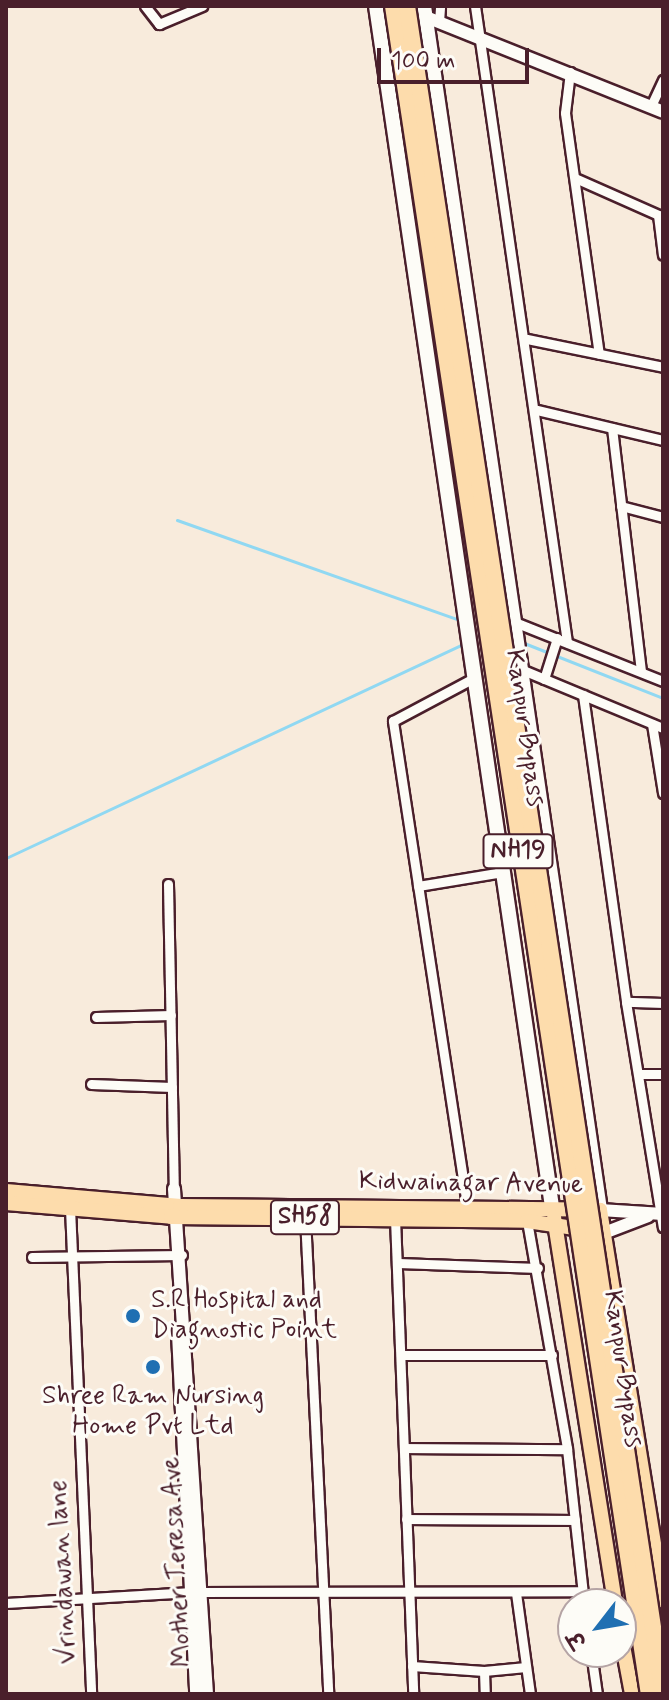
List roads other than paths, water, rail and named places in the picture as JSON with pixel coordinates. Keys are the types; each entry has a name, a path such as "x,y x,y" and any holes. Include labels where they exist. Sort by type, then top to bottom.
{"highway":[{"name":"Kanpur Bypass","path":"393,6 649,1694"},
{"name":"Kanpur Bypass","path":"407,6 663,1693"}],"main road":[{"path":"376,6 552,1207 612,1588"},
{"path":"429,15 517,663 663,1601"},
{"name":"Kidwainagar Avenue","path":"6,1191 176,1212 395,1212 527,1221 604,1233"},
{"name":"Kidwainagar Avenue","path":"6,1203 305,1217 467,1205 600,1210"},
{"path":"627,1668 632,1694"}],"street":[{"path":"145,6 159,24 202,6"},
{"path":"440,6 429,15 657,109 663,80"},
{"path":"475,6 527,339 567,642"},
{"path":"570,72 565,113 599,354"},
{"path":"575,178 660,216 663,255"},
{"path":"527,339 663,367"},
{"path":"537,410 663,440"},
{"path":"612,428 641,671"},
{"path":"621,506 663,517"},
{"path":"513,627 557,638 663,681"},
{"path":"545,674 557,638"},
{"path":"517,663 663,728"},
{"path":"467,1205 393,721 474,678"},
{"path":"583,695 659,1218"},
{"path":"652,724 663,793"},
{"path":"418,886 503,872"},
{"path":"168,884 174,1189 197,1592 196,1694"},
{"path":"626,1002 663,1003"},
{"path":"96,1017 171,1015"},
{"path":"640,1074 663,1074"},
{"path":"91,1084 172,1087"},
{"name":"Vrindawan lane","path":"70,1208 91,1694"},
{"path":"600,1210 659,1218"},
{"path":"395,1212 413,1694"},
{"path":"305,1217 328,1694"},
{"path":"604,1233 659,1218"},
{"path":"527,1221 538,1268 567,1449 582,1588"},
{"path":"32,1257 178,1255"},
{"path":"398,1263 538,1268"},
{"path":"401,1355 552,1355"},
{"path":"404,1448 567,1449"},
{"path":"406,1519 575,1520"},
{"path":"6,1603 197,1592 409,1596 557,1592"},
{"name":"Mother Teresa Ave","path":"197,1592 207,1694"},
{"path":"516,1593 530,1694"},
{"path":"412,1666 484,1671 526,1667"},
{"path":"593,1668 597,1694"},
{"path":"484,1671 485,1694"}],"waterway":[{"path":"177,520 460,620"},
{"path":"524,643 663,698"},
{"path":"6,858 463,644"}],"place":[{"name":"S.R Hospital and Diagnostic Point","path":"133,1316"},
{"name":"Shree Ram Nursing Home Pvt Ltd","path":"153,1367"}]}
